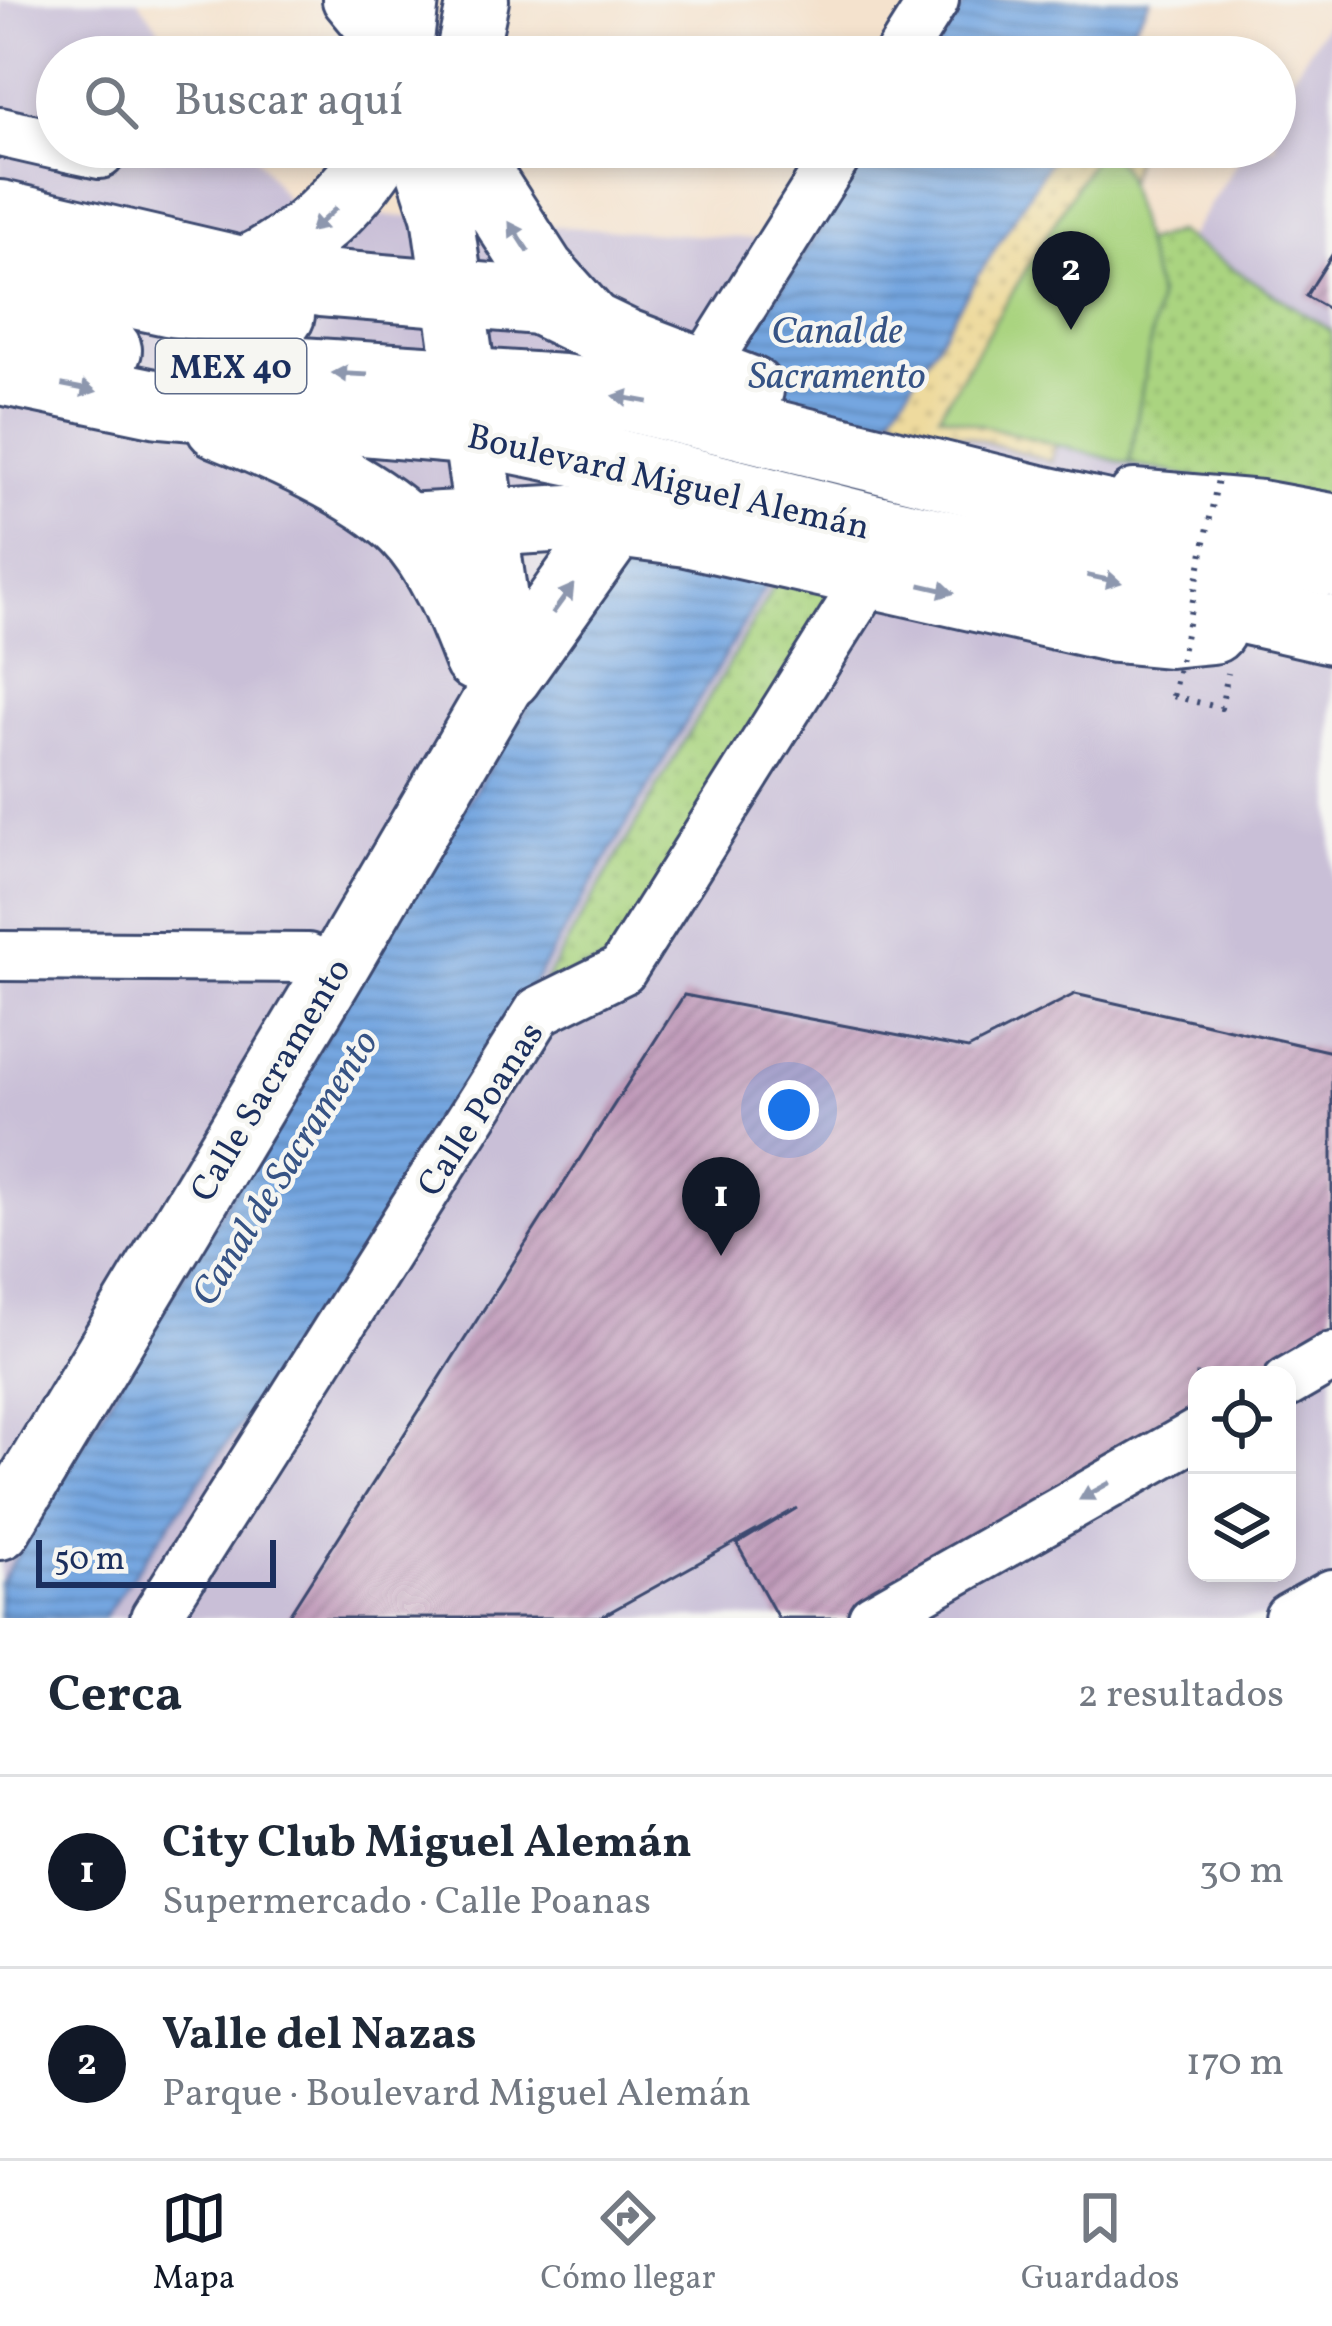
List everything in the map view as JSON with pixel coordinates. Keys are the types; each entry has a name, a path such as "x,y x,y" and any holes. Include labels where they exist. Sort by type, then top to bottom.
{"highway":[{"path":"245,271 320,224 367,168"},
{"path":"475,168 541,271 585,320"},
{"path":"0,214 321,284 464,357"},
{"path":"0,275 84,284 177,304 393,323 464,357"},
{"path":"464,357 539,301 734,397"},
{"name":"Boulevard Miguel Alemán","path":"0,322 115,351 185,362 464,357 633,399 734,397 880,442 971,482 1332,563"},
{"name":"Boulevard Miguel Alemán","path":"0,371 159,404 464,357 688,508 869,550 1268,615 1332,630"},
{"path":"159,404 292,457 405,526 496,652 617,522"},
{"path":"405,526 570,518 617,522 688,508 782,554 869,550"}],"main road":[{"path":"401,36 408,0"},
{"path":"470,36 478,0"},
{"path":"427,168 442,215 488,521 496,652"},
{"path":"442,215 447,168"},
{"name":"Calle Sacramento","path":"0,1528 496,652"},
{"name":"Calle Sacramento","path":"0,1450 321,965"}],"street":[{"path":"347,0 379,36"},
{"path":"911,36 934,0"},
{"path":"0,133 36,141"},
{"path":"734,397 833,168"},
{"path":"0,237 89,263 177,304"},
{"path":"1039,499 1117,492 1261,505 1332,518"},
{"name":"Calle Poanas","path":"155,1618 539,1011 622,970 869,550"},
{"path":"0,956 321,965"},
{"path":"1296,1378 1332,1357"},
{"path":"881,1615 1188,1438"},
{"path":"1289,1618 1332,1594"}],"path":[{"path":"1173,695 1218,478"}],"shaded area":[{"path":"0,0 138,0 165,36 36,36 36,168 264,168 295,210 1171,265 1233,168 1296,168 1296,70 1332,14 1332,1618 0,1618"}],"green space":[{"path":"1087,168 1121,168 1158,297 1129,464 939,414"},
{"path":"1176,232 1332,331 1332,504 1129,464 1158,297 1143,243"},
{"path":"785,567 841,583 617,958 544,983"}],"sand":[{"path":"933,168 1132,168 1051,461 721,364 788,260"}],"water":[{"path":"967,0 1150,0 1128,36 944,36"},
{"name":"Canal de Sacramento","path":"859,168 1045,168 904,396 776,568 446,1133 103,1618 0,1618 0,1584 424,871 629,547 745,344"}],"building":[{"path":"1332,255 1332,311 1306,296"},
{"path":"1075,994 1332,1052 1332,1357 1296,1371 1296,1366 1188,1366 1188,1443 872,1618 778,1618 737,1544 797,1508 599,1618 287,1618 684,995 968,1049"}],"place":[{"name":"Valle del Nazas","path":"1071,330"},
{"name":"City Club Miguel Alemán","path":"721,1256"}]}
